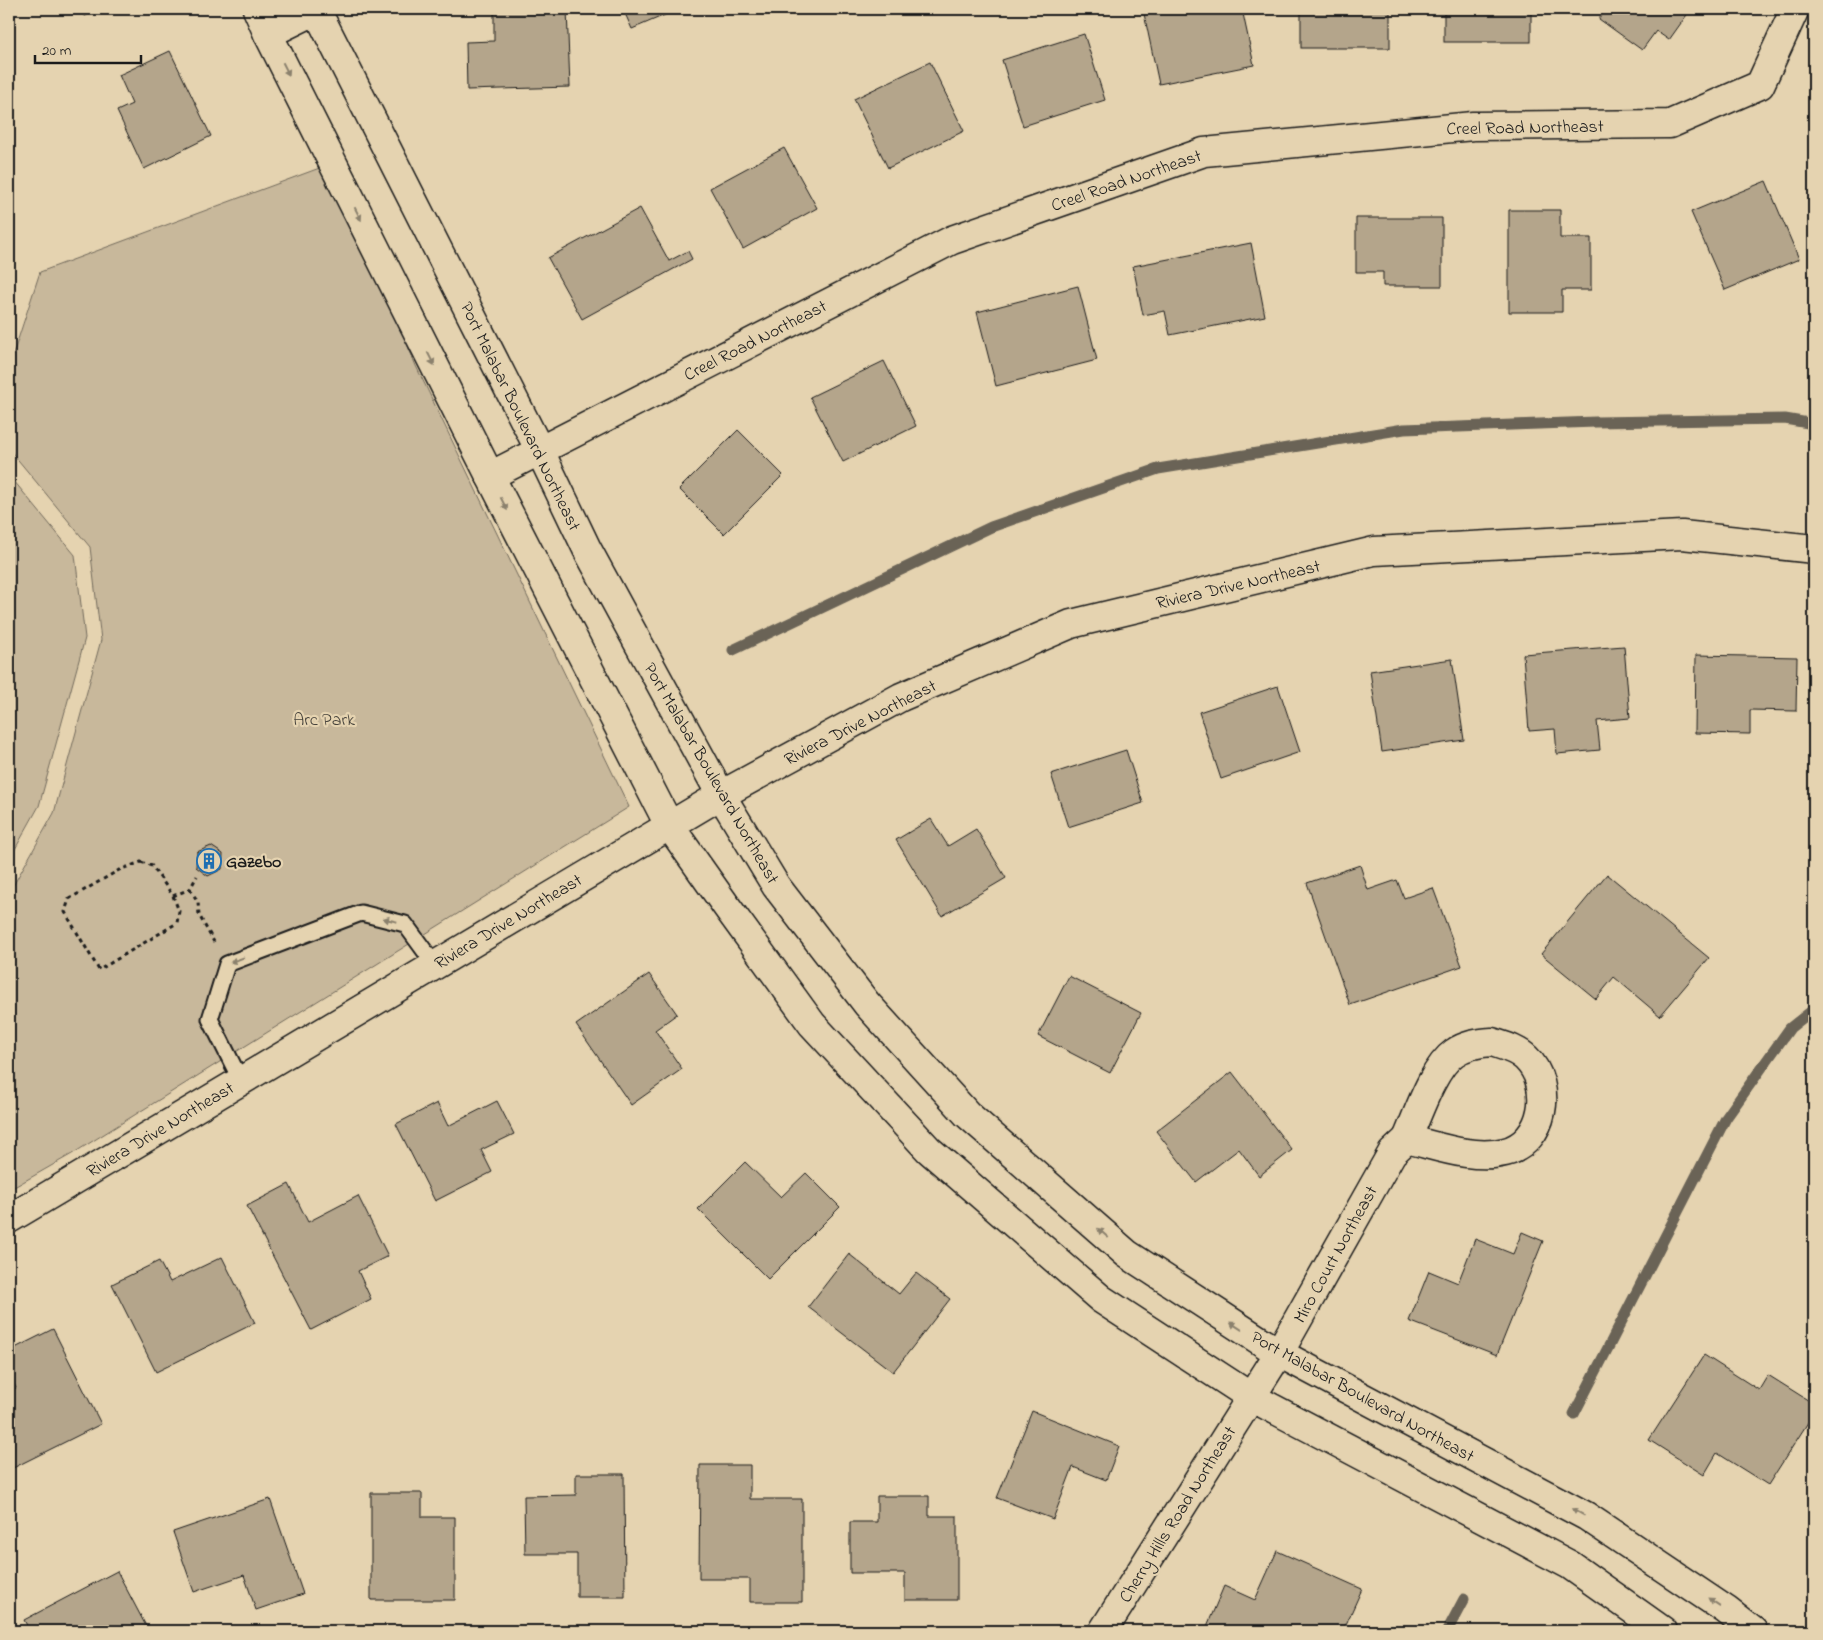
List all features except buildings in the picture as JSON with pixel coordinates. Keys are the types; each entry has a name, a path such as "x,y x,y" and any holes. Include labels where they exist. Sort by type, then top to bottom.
{"street":[{"path":"257,9 490,476 669,825 726,907 812,1024 929,1150 1101,1298 1250,1397 1570,1565 1663,1631"},
{"path":"268,34 317,9"},
{"name":"Port Malabar Boulevard Northeast","path":"317,9 587,548 721,795 776,886 867,1004 967,1114 1127,1254 1279,1354 1586,1516 1726,1610 1753,1631"},
{"name":"Creel Road Northeast","path":"490,476 539,449 952,240 1204,152 1473,126 1670,124 1760,85 1795,9"},
{"name":"Riviera Drive Northeast","path":"9,1219 721,795 901,697 1071,624 1374,552 1682,535 1814,549"},
{"name":"Miro Court Northeast","path":"1250,1397 1279,1354 1392,1153 1407,1138 1441,1066 1454,1052 1472,1044 1492,1042 1510,1048 1526,1058 1538,1074 1543,1092 1542,1112 1534,1130 1522,1143 1507,1152 1491,1155 1473,1154 1407,1138"},
{"name":"Cherry Hills Road Northeast","path":"1103,1631 1250,1397"}],"lane":[{"path":"241,1081 210,1019 226,964 361,914 405,924 435,965"}],"path":[{"path":"141,862 152,866 173,896 179,910 177,923 99,970 65,912 69,899 119,870 141,862"},
{"path":"173,896 190,889 197,876"},
{"path":"190,889 198,902 199,915 226,964"}],"green space":[{"name":"Arc Park","path":"333,163 416,366 629,807 72,1154 9,1190 9,893 54,813 101,640 90,547 9,449 9,367 40,272"},
{"path":"9,475 75,555 85,638 39,806 9,860"}],"waterway":[{"path":"733,650 991,527 1158,469 1404,429 1596,422 1785,419 1814,424"},
{"path":"1574,1414 1726,1118 1790,1028 1814,1009"},
{"path":"1447,1631 1464,1599"}],"place":[{"name":"Gazebo","path":"209,861"}]}
